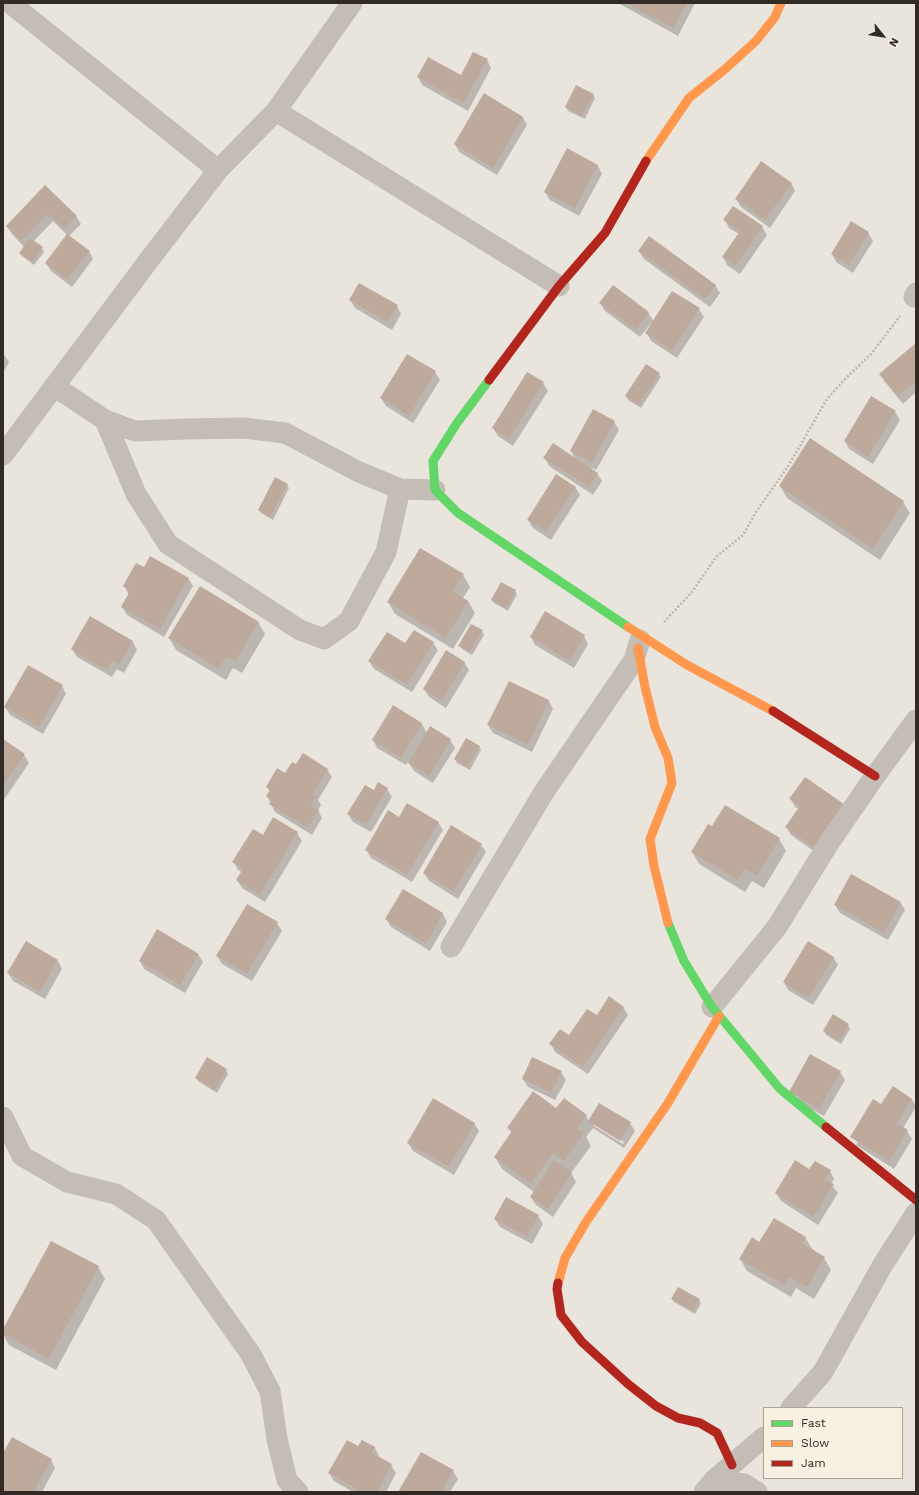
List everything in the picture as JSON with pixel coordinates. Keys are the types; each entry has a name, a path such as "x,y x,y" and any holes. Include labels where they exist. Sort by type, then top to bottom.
{"street":[{"path":"10,3 218,170"},
{"path":"3,455 218,170 276,111 352,3"},
{"path":"781,3 775,17 756,41 724,70 689,98 643,165 605,233 559,286 457,423 433,461 432,476 435,490 458,513 642,641 779,714 875,776"},
{"path":"276,111 559,286"},
{"path":"54,386 105,420 135,431 244,428 285,433 360,472 400,490 435,490"},
{"path":"105,420 136,494 168,544 300,630 324,639 349,621 386,552 400,490"},
{"path":"451,947 544,792 634,660 642,641"},
{"path":"642,641 645,687 655,727 668,758 672,782 650,839 654,866 667,921 684,961 715,1012 780,1089 916,1200"},
{"path":"732,1465 717,1433 700,1423 678,1418 656,1406 628,1384 582,1342 561,1315 557,1289 565,1258 586,1222 668,1103 715,1012 776,927 829,843 916,720"},
{"path":"3,1117 22,1156 67,1182 116,1194 156,1220 254,1359 270,1391 277,1438 287,1480 298,1492"},
{"path":"792,1407 823,1372 882,1266 916,1213"},
{"path":"709,1486 763,1438"},
{"path":"709,1486 744,1484 757,1492"}],"path":[{"path":"642,641 692,592 716,558 743,535 756,512 789,464 827,399 872,353 891,330 915,295"}],"building":[{"path":"626,3 687,3 673,28"},
{"path":"473,52 488,59 463,103 417,77 428,57 461,75"},
{"path":"576,85 594,94 582,116 565,107"},
{"path":"484,93 523,117 493,168 454,144"},
{"path":"567,148 598,165 575,208 544,192"},
{"path":"761,161 792,183 765,220 735,199"},
{"path":"45,185 77,216 64,229 48,214 21,241 6,226"},
{"path":"733,206 763,226 735,266 722,257 740,231 723,220"},
{"path":"851,221 869,232 849,265 831,254"},
{"path":"67,234 90,251 67,280 45,263"},
{"path":"649,236 716,285 705,299 638,251"},
{"path":"30,238 43,247 32,262 19,253"},
{"path":"359,283 398,305 388,322 349,300"},
{"path":"613,285 649,312 636,330 599,303"},
{"path":"672,291 700,308 672,351 645,333"},
{"path":"916,343 916,381 898,396 879,374"},
{"path":"407,354 436,371 409,416 380,398"},
{"path":"646,364 660,373 639,405 625,396"},
{"path":"527,372 544,382 509,439 492,428"},
{"path":"871,396 896,411 868,457 844,441"},
{"path":"593,409 615,421 592,463 570,451"},
{"path":"810,438 904,501 873,549 779,486"},
{"path":"553,443 598,473 589,487 543,458"},
{"path":"556,474 576,487 546,532 527,520"},
{"path":"275,477 288,484 270,517 258,510"},
{"path":"420,548 464,574 453,591 468,601 446,638 387,602"},
{"path":"150,556 189,578 160,629 121,607 130,591 123,586 136,563 144,567"},
{"path":"501,582 516,590 506,608 491,600"},
{"path":"200,586 259,622 235,662 226,657 219,669 168,638"},
{"path":"545,611 585,635 570,661 530,637"},
{"path":"90,616 133,641 119,665 112,661 107,670 71,649"},
{"path":"471,624 483,630 470,652 458,646"},
{"path":"414,630 434,642 407,685 368,661 387,632 405,643"},
{"path":"446,650 465,662 442,701 423,689"},
{"path":"28,665 63,685 39,727 4,707"},
{"path":"509,681 549,700 528,745 487,725"},
{"path":"393,705 422,723 401,758 372,740"},
{"path":"430,726 451,739 429,776 408,763"},
{"path":"466,738 480,746 467,767 454,759"},
{"path":"3,739 25,754 3,786"},
{"path":"303,753 328,769 313,794 317,796 311,806 319,810 308,828 269,804 272,800 266,796 270,790 266,787 277,768 285,773 292,762 296,764"},
{"path":"805,777 844,804 813,847 785,827 800,806 789,799"},
{"path":"378,782 388,788 366,825 347,814 365,785 374,790"},
{"path":"407,803 439,822 407,875 365,850 388,810 399,817"},
{"path":"725,805 780,838 757,876 745,869 738,880 691,852 708,824 712,826"},
{"path":"273,817 298,832 260,895 236,880 243,869 232,862 253,829 263,835"},
{"path":"451,825 482,844 454,892 423,873"},
{"path":"851,874 901,902 884,933 834,905"},
{"path":"403,889 443,913 426,944 385,919"},
{"path":"247,904 278,922 247,974 216,956"},
{"path":"157,929 199,954 180,985 139,961"},
{"path":"26,941 58,960 40,992 7,973"},
{"path":"808,941 834,957 808,998 783,982"},
{"path":"609,996 624,1007 583,1067 549,1044 560,1029 569,1035 587,1009 597,1015"},
{"path":"833,1014 849,1024 839,1041 823,1031"},
{"path":"810,1054 841,1071 819,1109 789,1092"},
{"path":"207,1057 227,1069 215,1090 195,1078"},
{"path":"532,1057 562,1071 551,1093 522,1079"},
{"path":"893,1086 912,1099 897,1123 908,1130 889,1161 850,1137 873,1099 881,1104"},
{"path":"533,1091 556,1108 564,1098 587,1115 577,1128 584,1133 564,1161 553,1153 531,1184 494,1157 512,1131 507,1128"},
{"path":"433,1098 475,1123 449,1167 407,1143"},
{"path":"599,1103 631,1122 620,1141 588,1121"},
{"path":"554,1160 572,1173 548,1209 530,1197"},
{"path":"795,1160 809,1169 815,1161 831,1170 825,1179 834,1184 813,1217 775,1193"},
{"path":"506,1197 539,1215 527,1237 494,1219"},
{"path":"774,1218 806,1237 802,1243 825,1257 807,1287 789,1277 784,1285 739,1259 752,1237 759,1242"},
{"path":"51,1241 99,1266 49,1359 3,1334 3,1329"},
{"path":"678,1287 700,1299 693,1311 671,1299"},
{"path":"12,1437 52,1459 33,1492 3,1492 3,1453"},
{"path":"347,1440 358,1446 362,1440 375,1447 372,1453 392,1464 377,1492 362,1492 328,1473"},
{"path":"421,1452 454,1470 441,1492 398,1492"}],"traffic: fast":[{"path":"489,380 457,423 433,461 435,490 458,513 628,627"},
{"path":"668,923 684,961 712,1007 780,1089 826,1127"}],"traffic: slow":[{"path":"646,161 689,98 724,70 756,41 775,17 781,3"},
{"path":"628,627 687,665 773,711"},
{"path":"638,648 645,687 655,727 668,758 672,783 650,839 654,866 668,923"},
{"path":"558,1283 565,1258 586,1222 668,1103 719,1016"}],"traffic: jam":[{"path":"489,380 559,286 605,233 646,161"},
{"path":"773,711 875,776"},
{"path":"826,1127 916,1200"},
{"path":"558,1283 557,1289 561,1315 582,1342 628,1384 656,1406 678,1418 700,1423 717,1433 732,1465"}]}
